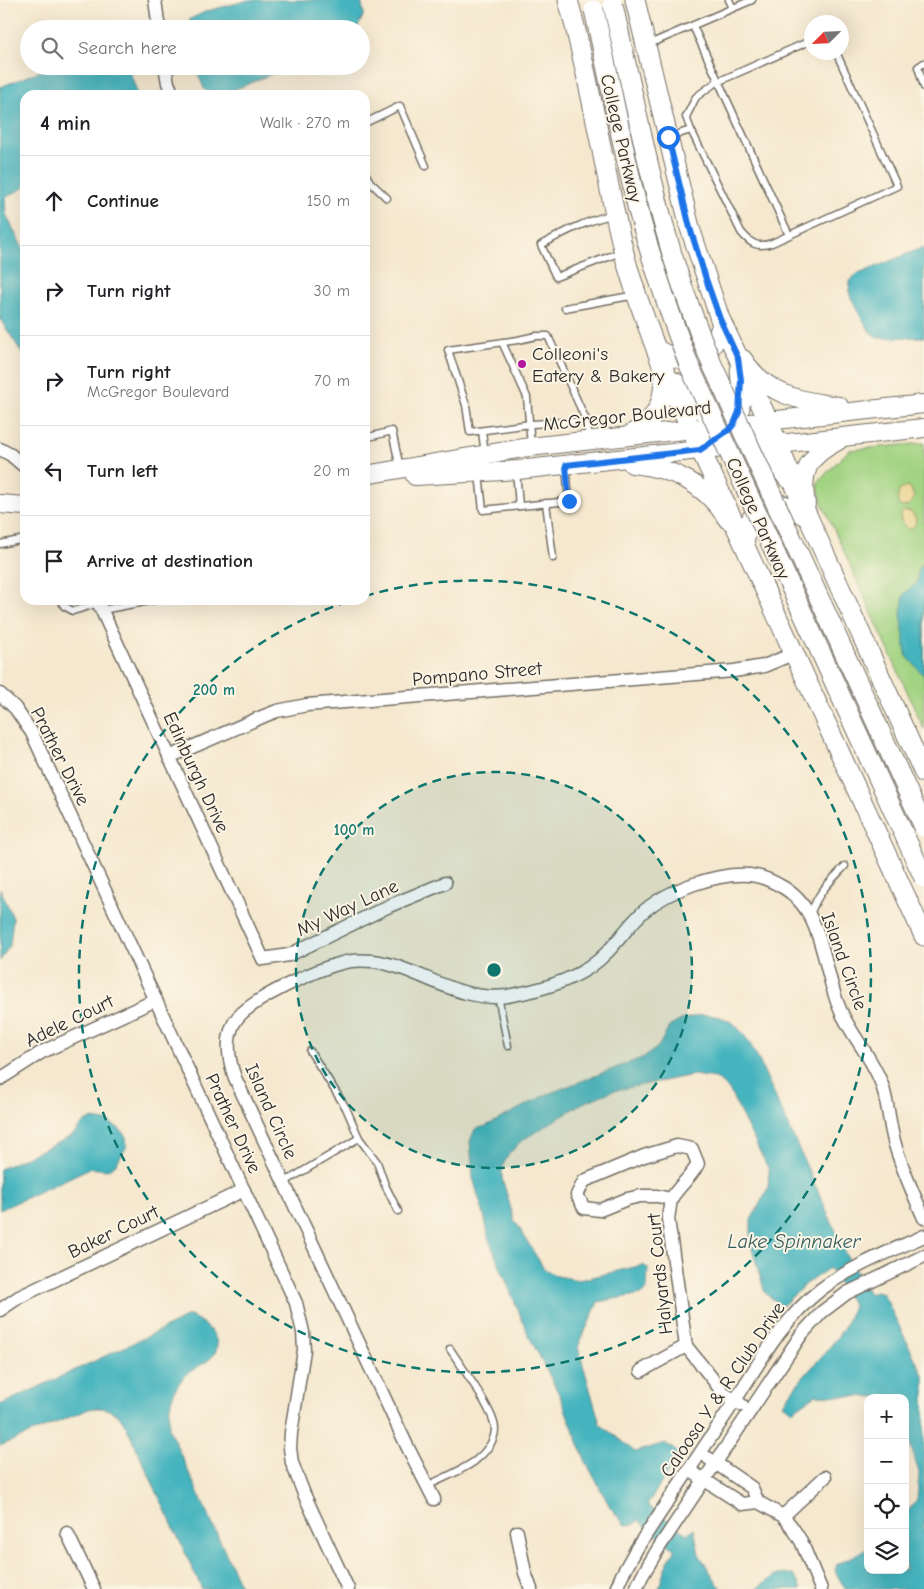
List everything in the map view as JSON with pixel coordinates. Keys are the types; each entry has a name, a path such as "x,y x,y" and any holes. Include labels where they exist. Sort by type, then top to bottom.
{"main road":[{"path":"568,0 624,251 637,295 663,368 924,936"},
{"path":"635,0 690,228 725,330 779,444 808,517 924,773"},
{"name":"College Parkway","path":"612,3 659,209 694,318 718,379 924,816"},
{"name":"College Parkway","path":"592,5 638,210 652,260 689,365 924,878"},
{"path":"656,349 665,355 680,359 690,358 703,354 725,330"},
{"path":"725,330 753,373 772,390 802,400 864,410"},
{"path":"727,510 723,489 723,473 734,436 741,397 738,358"},
{"path":"628,436 641,428 655,415 664,387 663,368"},
{"path":"663,368 693,402 734,436 777,465 796,489"},
{"path":"370,479 516,470 700,450 768,420 924,404"},
{"path":"690,429 779,444 924,428"},
{"name":"McGregor Boulevard","path":"370,474 531,447 690,429"},
{"path":"808,517 804,494 806,471 818,452 846,436"},
{"path":"604,460 655,467 689,480 713,500 744,544"},
{"path":"0,504 20,506"},
{"path":"744,544 746,528 752,515 764,507 779,504 808,517"},
{"path":"864,805 876,818 895,826 924,816"},
{"path":"889,859 890,842 895,826"}],"street":[{"path":"155,0 158,20"},
{"path":"167,75 171,90"},
{"path":"0,449 10,454 20,463"},
{"name":"Edinburgh Drive","path":"99,605 263,959"},
{"name":"Pompano Street","path":"169,757 271,713 307,706 734,671 764,666 795,653"},
{"name":"Prather Drive","path":"0,694 15,708 32,734 290,1289 300,1317 304,1350 291,1433 292,1463 308,1503 348,1589"},
{"name":"Island Circle","path":"434,1500 283,1183 230,1065 228,1049 234,1022 243,1010 256,1002 310,975 343,962 359,960 388,964 474,996 498,996 537,990 567,980 603,957 614,947 641,913 653,904 682,889 710,880 739,874 768,879 782,886 795,896 810,916 818,935 839,1007 845,1021 870,1058 883,1088 895,1144 924,1218"},
{"name":"My Way Lane","path":"263,959 289,954 389,906 446,883"},
{"name":"Adele Court","path":"0,1079 42,1052 156,1000"},
{"name":"Halyards Court","path":"671,1199 657,1196 641,1196 627,1199 600,1210 584,1208 577,1195 584,1182 627,1163 677,1146 692,1149 698,1164 691,1177 679,1187 671,1199 668,1219 686,1346 722,1394 750,1411"},
{"name":"Baker Court","path":"0,1310 19,1297 244,1190"},
{"name":"Caloosa Y & R Club Drive","path":"616,1589 622,1575 647,1533 700,1452 779,1334 798,1311 832,1282 856,1268 924,1236"},
{"name":"Caloosa Y & R Club Drive","path":"636,1589 661,1544 801,1335 822,1312 842,1297 864,1284 924,1256"},
{"name":"Halyards Court","path":"641,1371 686,1346"},
{"path":"700,1452 752,1488 758,1502"},
{"path":"689,1470 742,1504 758,1502 783,1516 801,1541 821,1589"},
{"path":"783,1516 825,1477"},
{"path":"517,1532 525,1573 531,1589"},
{"path":"67,1533 94,1589"}],"lane":[{"path":"729,0 733,8"},
{"path":"646,45 752,0"},
{"path":"693,26 789,235"},
{"path":"804,44 718,82 696,97 686,117 741,232 748,240 757,245 764,246 897,186 840,60"},
{"path":"924,62 918,67 924,87"},
{"path":"370,121 400,106 426,166"},
{"path":"668,137 691,130"},
{"path":"370,182 387,198"},
{"path":"615,214 590,220 540,245 556,277 624,251"},
{"path":"565,308 637,295"},
{"path":"586,421 530,424 470,432 466,405 448,350 536,336 548,336 586,421 590,440"},
{"path":"502,342 527,397 531,447"},
{"path":"370,437 392,431 401,469"},
{"path":"482,431 484,455"},
{"path":"479,473 483,510 569,501 566,465"},
{"path":"516,470 519,506"},
{"path":"546,504 553,558"},
{"path":"0,544 20,540"},
{"path":"64,605 73,611 99,605"},
{"path":"810,916 815,902 829,881 846,866"},
{"path":"498,996 508,1046"},
{"path":"310,1051 346,1108 359,1138 377,1162 385,1186 398,1211"},
{"path":"283,1183 359,1138"},
{"path":"428,1486 474,1461 482,1455 494,1438 495,1429 485,1406 450,1349"}],"green space":[{"path":"924,443 924,729 822,503 817,483 849,450"}],"sand":[{"path":"907,486 911,489 914,497 909,505 901,507 898,503 898,496 901,489"},
{"path":"904,511 911,512 916,519 915,525 910,529 901,521 901,514"}],"water":[{"path":"249,0 361,0 364,14 361,20 190,20 207,11"},
{"path":"30,75 131,75 136,90 20,90 20,190 5,198 6,214 20,243 20,350 0,319 0,87"},
{"path":"199,75 270,75 234,90 204,89"},
{"path":"924,247 924,337 877,338 870,332 850,296 849,281 856,275"},
{"path":"924,562 924,676 906,655 901,613 904,594 917,583 918,569"},
{"path":"0,888 13,918 10,945 0,961"},
{"name":"Lake Spinnaker","path":"701,1015 712,1015 729,1021 742,1032 757,1056 848,1258 869,1294 876,1291 883,1293 924,1377 924,1589 845,1589 835,1571 837,1564 864,1551 864,1574 909,1574 909,1510 917,1499 919,1473 909,1441 909,1394 864,1394 864,1397 816,1395 792,1411 783,1404 832,1344 848,1318 853,1305 829,1268 806,1284 782,1306 765,1293 751,1245 751,1220 768,1188 769,1170 729,1090 716,1078 693,1075 612,1091 581,1104 520,1142 504,1163 502,1178 514,1219 544,1269 557,1276 579,1280 643,1265 648,1268 647,1288 642,1294 598,1302 578,1347 600,1424 635,1452 665,1443 680,1454 647,1505 687,1534 694,1528 699,1554 721,1589 659,1589 665,1568 675,1550 638,1520 635,1524 625,1525 610,1507 586,1462 560,1396 528,1334 489,1240 473,1178 470,1141 475,1129 486,1126 545,1095 644,1057 658,1047 670,1026 681,1020"},
{"path":"91,1119 106,1121 120,1129 126,1137 127,1146 116,1164 107,1170 90,1168 0,1210 0,1169 70,1137 84,1123"},
{"path":"190,1316 202,1323 213,1333 217,1346 215,1353 210,1359 187,1374 177,1387 170,1404 169,1429 242,1589 202,1589 126,1426 115,1413 101,1408 89,1409 0,1446 0,1405"},
{"path":"794,1574 801,1589 756,1589 776,1575"}],"place":[{"name":"Colleoni's Eatery & Bakery","path":"522,364"}],"route":[{"path":"569,501 566,465 700,450 730,429 739,412 741,380 738,358 720,319 706,279 690,228 668,137"}]}
